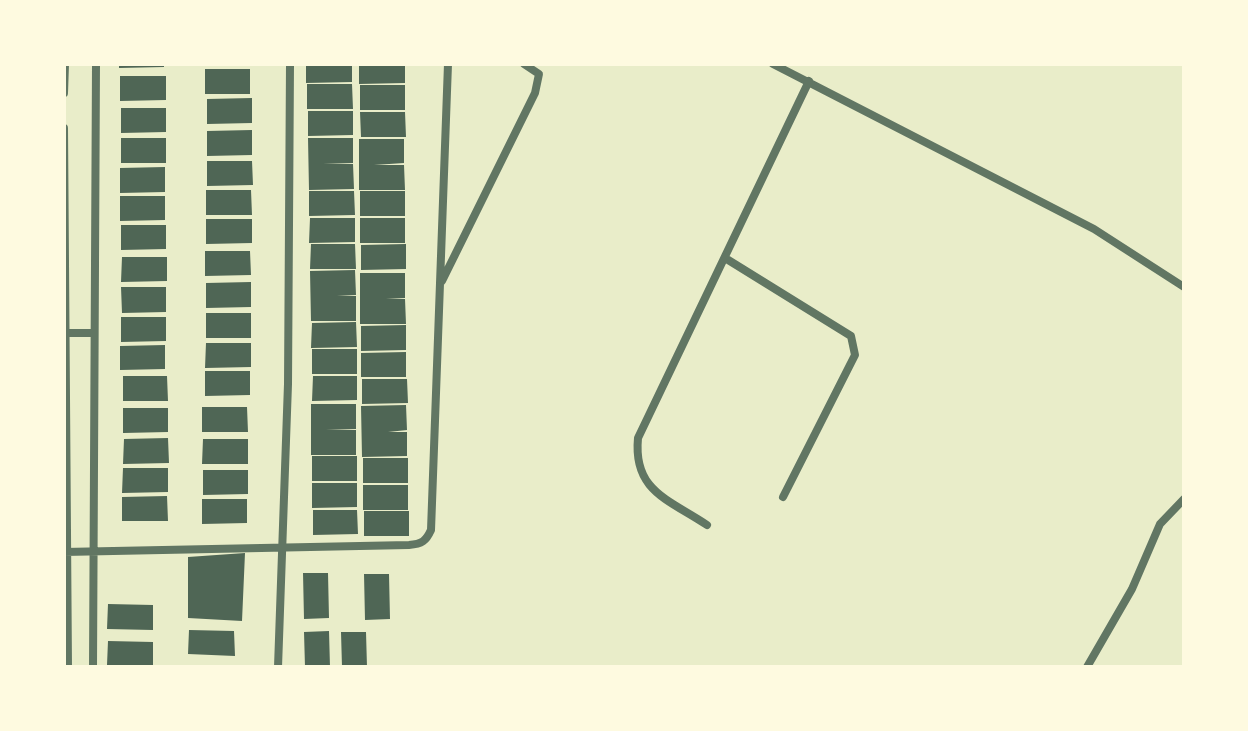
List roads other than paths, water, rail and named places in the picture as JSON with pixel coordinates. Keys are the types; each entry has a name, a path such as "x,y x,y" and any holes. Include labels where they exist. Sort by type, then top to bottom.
{"street":[{"path":"64,93 65,64"},
{"path":"93,667 96,64"},
{"path":"278,667 288,384 290,64"},
{"path":"65,552 93,549 409,545 420,544 427,538 431,530 448,64"},
{"path":"440,285 535,93 539,74 524,64"},
{"path":"773,64 1094,229 1184,287"},
{"path":"707,525 652,488 640,474 638,438 809,81"},
{"path":"64,128 68,667"},
{"path":"725,258 851,336 855,355 783,497"},
{"path":"65,333 94,333"},
{"path":"1087,667 1132,589 1160,524 1184,499"}]}
